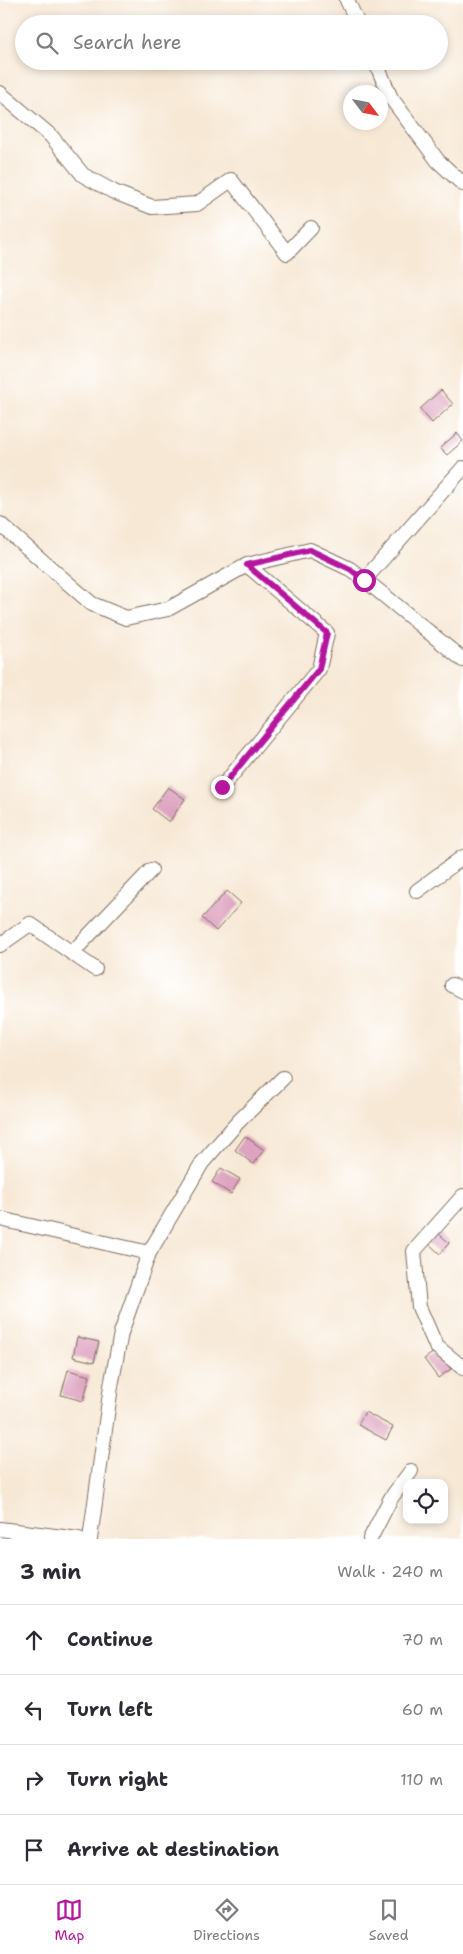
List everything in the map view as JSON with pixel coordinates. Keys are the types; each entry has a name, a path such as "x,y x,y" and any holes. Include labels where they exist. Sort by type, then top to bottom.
{"street":[{"path":"347,0 354,15"},
{"path":"379,70 392,98 438,161 463,184"},
{"path":"0,92 51,136 83,175 114,192 152,207 197,204 231,180 286,253 311,228"},
{"path":"364,580 463,468"},
{"path":"0,524 92,604 126,618 168,609 247,565 310,550 350,569 463,660"},
{"path":"222,787 319,669 327,633 247,565"},
{"path":"417,891 463,858"},
{"path":"72,953 152,870"},
{"path":"0,945 30,924 96,969"},
{"path":"90,1539 111,1386 121,1333 149,1253 202,1163 238,1122 283,1078"},
{"path":"463,1196 414,1251 419,1307 436,1346 463,1368"},
{"path":"0,1218 149,1253"},
{"path":"370,1539 391,1498 411,1471"},
{"path":"0,1529 79,1539"}],"building":[{"path":"441,390 453,404 432,423 420,409"},
{"path":"457,433 463,441 447,455 440,448"},
{"path":"168,787 185,799 169,822 152,809"},
{"path":"227,891 241,903 216,931 202,918"},
{"path":"245,1136 264,1150 253,1164 235,1150"},
{"path":"221,1168 240,1179 231,1194 212,1182"},
{"path":"435,1230 449,1243 440,1254 426,1241"},
{"path":"77,1337 99,1342 94,1362 73,1357"},
{"path":"437,1350 451,1369 438,1378 424,1359"},
{"path":"68,1370 90,1376 83,1401 61,1395"},
{"path":"365,1412 393,1427 386,1440 358,1425"}],"route":[{"path":"222,787 319,669 327,633 247,565 310,550 350,569 364,580"}]}
